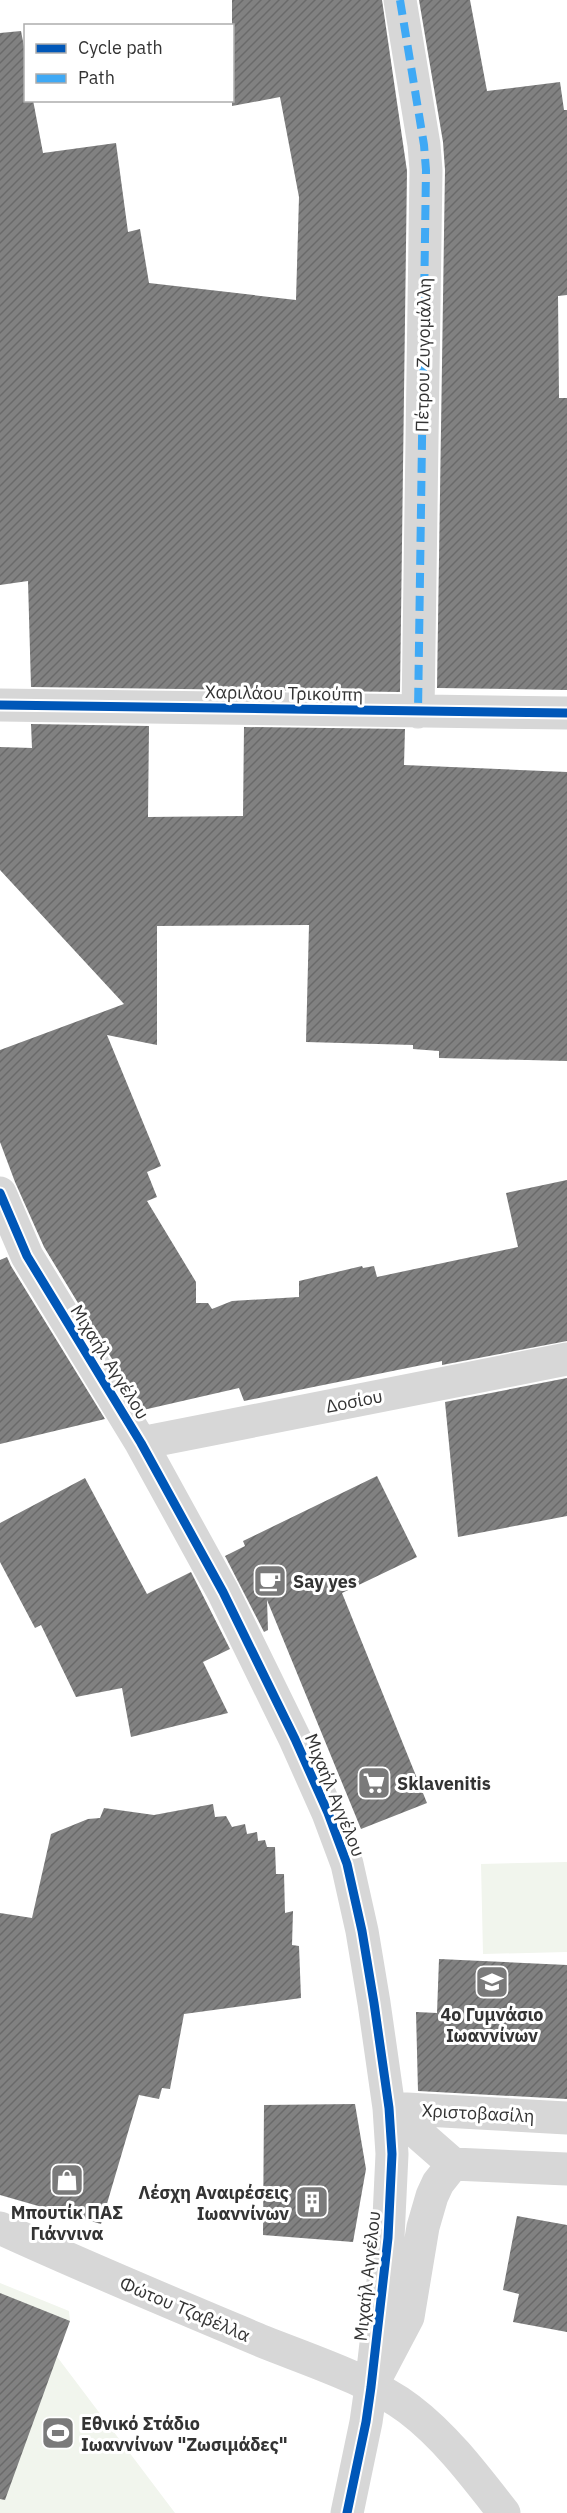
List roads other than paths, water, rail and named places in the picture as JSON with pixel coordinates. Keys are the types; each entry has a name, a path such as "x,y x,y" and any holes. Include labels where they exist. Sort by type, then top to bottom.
{"street":[{"name":"Πέτρου Ζυγομάλλη","path":"400,0 424,145 426,170 418,712"},
{"name":"Χαριλάου Τρικούπη","path":"0,705 567,713"},
{"name":"Μιχαήλ Αγγέλου","path":"0,1193 27,1256 141,1443 223,1592 295,1739 328,1813 347,1864 362,1931 389,2108 392,2154 388,2238 371,2387 347,2513"},
{"name":"Δοσίου","path":"141,1443 567,1359"},
{"name":"Χριστοβασίλη","path":"389,2108 567,2118"},
{"path":"389,2108 453,2164 567,2169"},
{"name":"Μιχαήλ Αγγέλου","path":"371,2387 408,2317 423,2227 432,2196 438,2183 453,2164"},
{"name":"Φώτου Τζαβέλλα","path":"0,2228 95,2271 371,2387 407,2407 449,2445 504,2513"}],"place":[{"name":"Say yes","path":"270,1581"},
{"name":"Sklavenitis","path":"374,1783"},
{"name":"4ο Γυμνάσιο Ιωαννίνων","path":"492,1982"},
{"name":"Μπουτίκ ΠΑΣ Γιάννινα","path":"67,2180"},
{"name":"Λέσχη Αναιρέσεις Ιωαννίνων","path":"312,2202"},
{"name":"Εθνικό Στάδιο Ιωαννίνων \"Ζωσιμάδες\"","path":"58,2433"}]}
